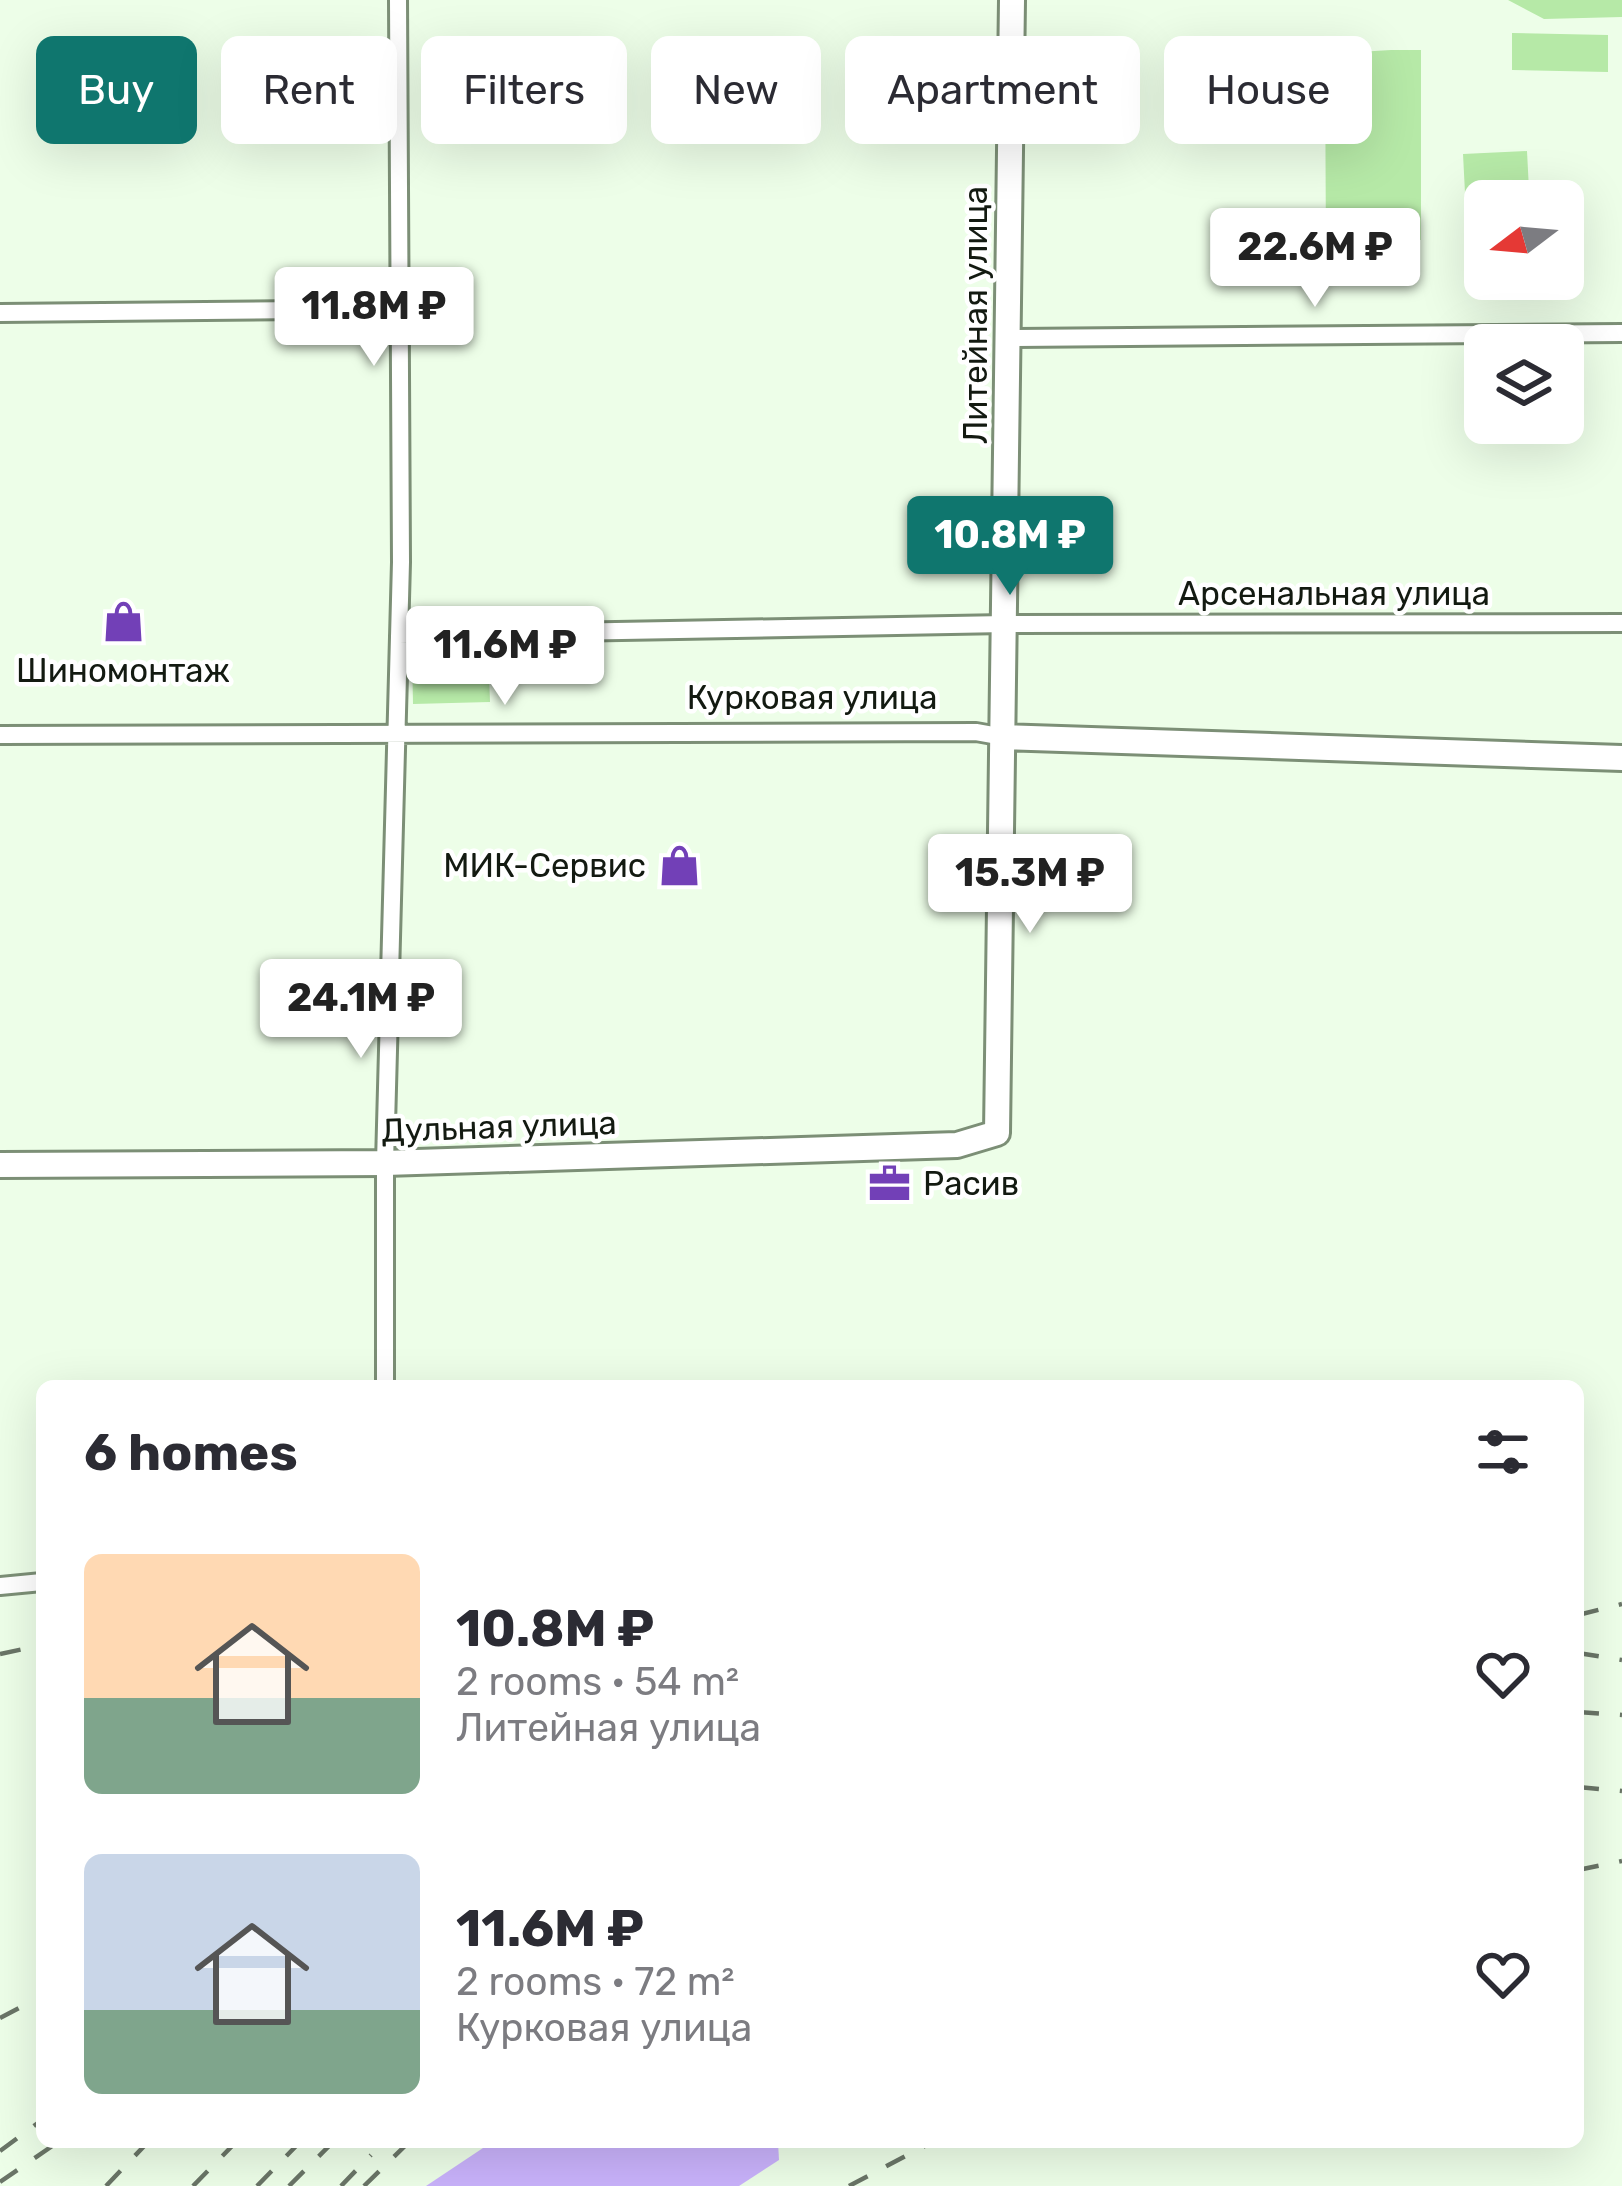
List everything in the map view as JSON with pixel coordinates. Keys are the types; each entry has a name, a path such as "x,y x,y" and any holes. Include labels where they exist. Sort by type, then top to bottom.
{"street":[{"path":"385,1380 385,1163 399,635 398,0"},
{"name":"Литейная улица","path":"997,1133 1012,0"},
{"path":"0,313 401,309"},
{"path":"1009,338 1622,333"},
{"name":"Арсенальная улица","path":"399,635 1005,624 1622,623"},
{"name":"Курковая улица","path":"0,735 397,737 686,729 976,732 1004,737 1622,758"},
{"name":"Дульная улица","path":"0,1165 385,1163 957,1145 997,1133"},
{"path":"0,1586 36,1583"}],"green space":[{"path":"1508,0 1622,0 1622,17 1544,19"},
{"path":"1512,33 1608,35 1608,72 1512,70"},
{"path":"1421,50 1421,240 1391,240 1390,256 1326,256 1325,144 1372,144 1372,51"},
{"path":"1527,151 1528,180 1464,180 1463,154"},
{"path":"488,650 490,702 413,704 412,652"}],"shaded area":[{"path":"483,2148 778,2148 779,2160 739,2186 426,2186"}],"railway":[{"path":"1584,1614 1622,1604"},
{"path":"0,1654 36,1646"},
{"path":"1584,1654 1622,1660"},
{"path":"1584,1712 1622,1715"},
{"path":"1584,1788 1622,1791"},
{"path":"1584,1869 1622,1861"},
{"path":"0,2018 36,1999"},
{"path":"0,2151 36,2124"},
{"path":"0,2182 49,2148"},
{"path":"106,2186 142,2148"},
{"path":"193,2186 230,2148"},
{"path":"257,2186 294,2148"},
{"path":"289,2186 327,2148"},
{"path":"364,2186 403,2148"},
{"path":"849,2186 921,2148"},
{"path":"341,2186 371,2155"}],"place":[{"name":"Шиномонтаж","path":"123,622"},
{"name":"МИК-Сервис","path":"680,865"},
{"name":"Расив","path":"889,1183"}]}
